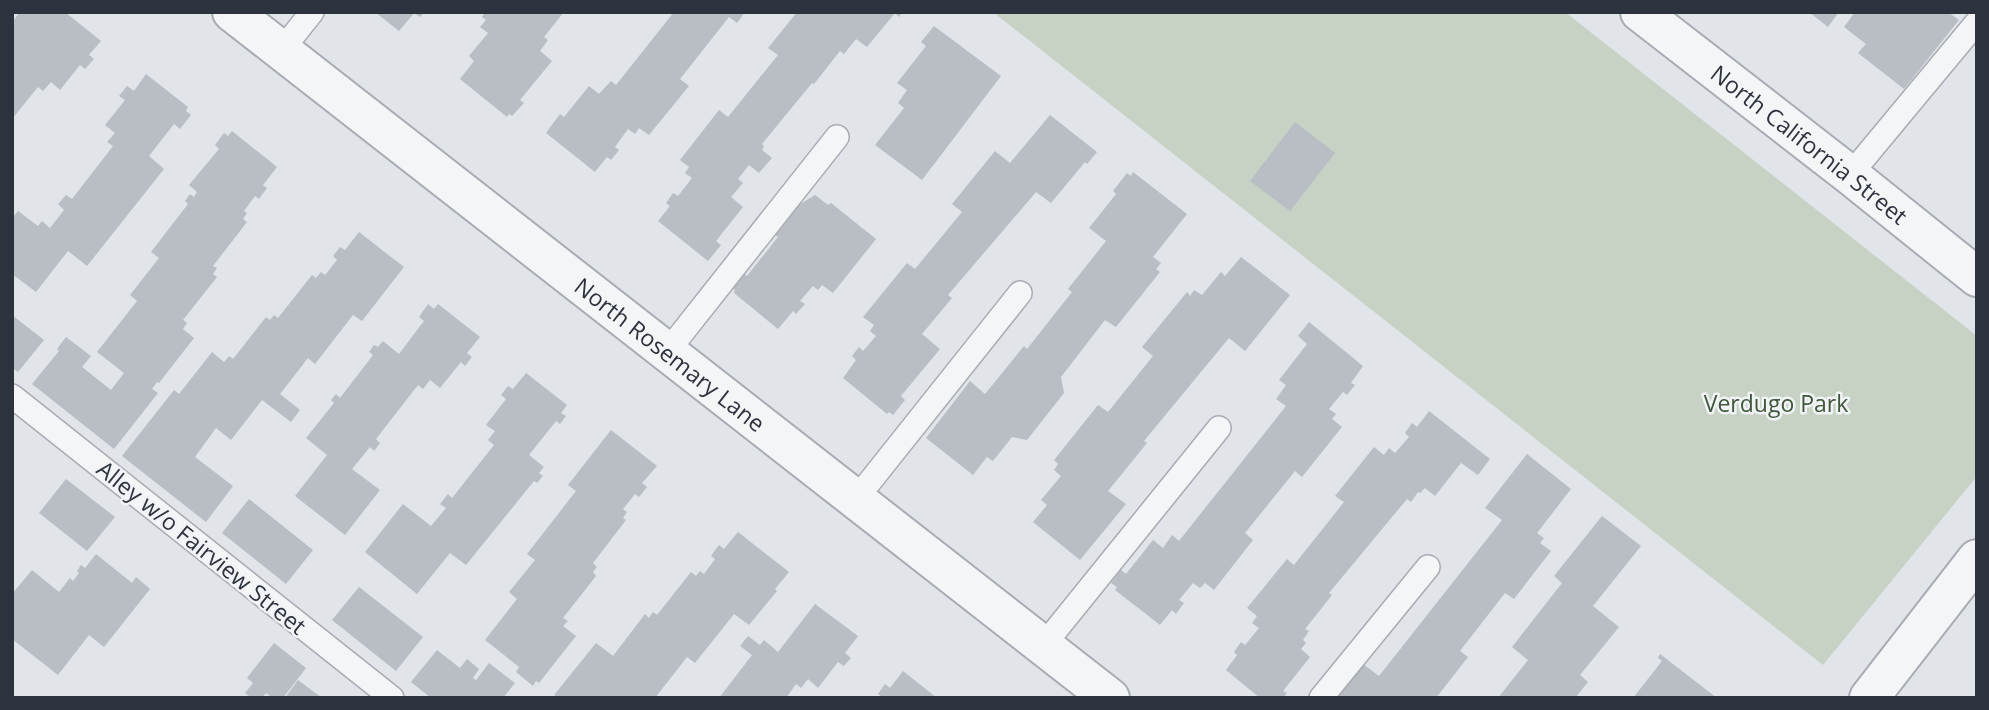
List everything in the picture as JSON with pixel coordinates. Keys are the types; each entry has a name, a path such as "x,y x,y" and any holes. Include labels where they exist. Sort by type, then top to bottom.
{"street":[{"name":"North Rosemary Lane","path":"232,12 1110,698"},
{"name":"North California Street","path":"1640,12 1977,277"},
{"path":"1869,698 1977,559"}],"lane":[{"path":"281,51 312,12"},
{"path":"1850,175 1977,22"},
{"path":"667,352 837,137"},
{"path":"856,499 1020,293"},
{"name":"Alley w/o Fairview Street","path":"12,396 392,698"},
{"path":"1043,646 1219,428"},
{"path":"1321,698 1428,567"}],"green space":[{"name":"Verdugo Park","path":"993,12 1565,12 1977,336 1977,476 1823,665"}],"building":[{"path":"20,12 65,12 101,41 89,55 94,59 85,69 80,65 60,90 51,82 43,91 38,87 12,119 12,22"},
{"path":"375,12 424,12 420,17 414,13 399,31"},
{"path":"485,12 564,12 544,37 548,40 540,51 552,61 520,100 524,103 512,116 509,114 507,117 460,79 474,61 469,56 488,33 480,27 486,20 482,17"},
{"path":"674,12 745,12 737,23 729,17 680,79 689,86 649,135 639,128 635,134 628,129 615,147 619,150 611,160 607,157 595,172 546,133 560,114 564,117 589,86 599,94 611,81 616,85"},
{"path":"797,12 902,12 899,17 895,13 867,47 856,39 844,54 840,51 762,144 762,150 772,158 759,173 749,165 738,179 743,183 731,197 743,207 716,241 721,245 708,261 658,221 670,206 666,203 673,193 678,196 692,178 685,173 689,167 680,160 719,110 728,117 778,55 768,48"},
{"path":"1809,12 1839,12 1828,27"},
{"path":"1855,12 1948,12 1959,20 1904,89 1858,53 1866,44 1844,27"},
{"path":"934,26 1001,76 922,180 875,145 904,108 898,103 907,90 897,83 926,46 921,42"},
{"path":"146,74 188,107 186,111 191,115 180,129 174,124 149,156 164,169 87,266 68,251 36,292 12,274 12,218 18,211 38,226 42,221 50,228 64,210 58,204 66,195 72,199 113,146 107,142 115,133 105,125 125,100 119,96 127,86 134,91"},
{"path":"1050,115 1097,152 1087,164 1085,162 1051,203 1036,192 948,295 952,298 922,334 940,349 901,396 905,400 893,415 889,412 887,414 843,378 856,360 852,356 859,347 863,351 876,336 870,331 874,325 863,317 907,263 915,269 962,212 952,204 995,151 1010,163"},
{"path":"1295,122 1335,153 1290,211 1250,181"},
{"path":"232,131 277,167 263,185 267,188 259,199 255,196 244,211 247,213 243,219 247,222 213,266 217,268 213,274 217,277 183,320 187,323 183,329 194,338 159,383 157,382 152,389 158,393 114,449 32,384 59,351 57,349 66,337 91,356 82,367 111,390 124,373 97,352 137,301 130,295 159,258 151,252 188,204 185,201 190,194 194,197 197,192 189,185 219,149 215,145 224,133 228,136"},
{"path":"1133,172 1187,214 1153,257 1161,263 1156,269 1160,272 1116,327 1105,320 1061,377 1064,393 1027,440 1012,437 993,461 987,457 973,475 926,438 970,381 985,394 1024,346 1027,349 1072,292 1068,289 1106,241 1089,228 1116,194 1113,191 1127,173 1131,176"},
{"path":"815,195 828,205 831,203 876,239 833,293 822,285 818,290 813,286 800,301 805,304 796,314 793,311 778,329 734,293 735,290 731,287 742,272 747,276 778,237 769,231 781,216"},
{"path":"359,232 404,267 362,321 353,315 315,364 308,358 280,394 300,410 291,422 262,400 231,440 216,428 195,457 233,486 206,522 122,456 174,390 179,394 212,352 224,362 229,356 233,359 266,317 270,320 274,315 278,318 312,275 316,278 321,272 325,275 337,260 333,256 340,247 345,250"},
{"path":"1241,257 1290,295 1245,351 1229,338 1144,441 1147,443 1108,491 1126,504 1080,560 1033,522 1047,505 1041,500 1061,476 1054,470 1058,464 1054,460 1098,405 1108,412 1153,356 1142,347 1187,292 1190,296 1194,290 1202,295 1221,272 1225,276"},
{"path":"428,304 434,309 438,304 480,337 467,353 472,357 465,366 461,362 440,388 430,380 423,389 418,385 376,439 380,443 374,451 370,447 352,469 380,490 345,535 295,496 327,455 306,438 334,403 331,400 336,394 340,398 373,355 369,352 374,345 378,347 383,341 399,354 424,321 419,317"},
{"path":"12,315 44,340 18,372 12,368"},
{"path":"1309,322 1363,366 1351,383 1355,385 1347,395 1343,392 1329,409 1336,414 1332,419 1342,427 1302,477 1295,471 1245,533 1253,540 1214,590 1205,583 1200,588 1193,583 1179,600 1184,603 1176,614 1172,610 1160,625 1115,590 1117,587 1111,583 1121,570 1126,574 1153,540 1163,548 1172,535 1179,541 1286,406 1276,399 1286,385 1279,380 1307,344 1298,336"},
{"path":"526,373 567,405 561,413 566,416 560,424 556,421 529,455 544,467 539,473 543,476 537,483 534,481 466,565 450,553 417,594 365,552 403,504 431,526 446,508 440,504 448,494 452,498 494,445 488,440 495,431 486,425 506,399 501,395 508,386 513,389"},
{"path":"1429,411 1490,459 1478,475 1461,463 1435,496 1425,488 1418,492 1411,502 1407,499 1329,593 1332,595 1305,629 1309,631 1303,640 1306,643 1301,649 1310,657 1283,691 1287,693 1283,698 1260,698 1226,670 1237,655 1234,652 1241,642 1245,645 1259,628 1252,623 1257,616 1247,608 1287,559 1294,565 1344,502 1335,496 1374,447 1384,455 1389,448 1395,453 1409,437 1405,433 1412,423 1417,427"},
{"path":"611,430 657,466 642,483 647,487 639,497 635,494 623,509 627,512 623,518 626,520 593,563 597,567 593,572 596,576 563,618 568,621 563,626 576,636 539,683 536,681 533,686 516,672 519,667 485,640 517,599 509,592 535,560 527,554 576,491 568,485"},
{"path":"1527,454 1571,489 1537,533 1544,538 1540,543 1551,551 1514,599 1505,593 1460,651 1468,657 1436,698 1336,698 1363,664 1379,676 1502,520 1485,508"},
{"path":"66,479 115,517 87,551 39,513"},
{"path":"249,499 313,550 286,584 222,533"},
{"path":"1602,516 1641,546 1593,606 1619,627 1580,675 1588,682 1575,698 1498,698 1528,660 1512,647 1562,583 1554,576"},
{"path":"738,532 789,572 749,625 734,614 695,663 687,657 655,698 558,698 554,695 596,643 613,656 645,614 649,618 653,612 657,615 691,572 696,576 700,571 704,574 715,559 711,556 719,545 724,549"},
{"path":"96,554 132,583 136,577 150,589 104,647 89,635 58,675 12,639 12,594 32,570 59,592 70,578 73,581 81,565 85,568"},
{"path":"359,587 423,637 396,671 332,620"},
{"path":"815,604 858,636 845,653 851,658 844,666 838,662 818,688 808,679 801,688 796,684 786,698 719,698 752,655 740,646 748,636 760,645 764,640 778,652"},
{"path":"274,643 306,668 283,698 273,698 266,693 262,698 251,698 245,693 253,683 247,678"},
{"path":"437,650 460,668 467,659 479,669 473,678 476,680 489,663 515,683 503,698 431,698 411,682"},
{"path":"1660,654 1717,698 1633,698 1662,661 1658,658"},
{"path":"903,671 937,698 883,698 878,694 885,684 890,688"},
{"path":"298,680 322,698 285,698"}]}
